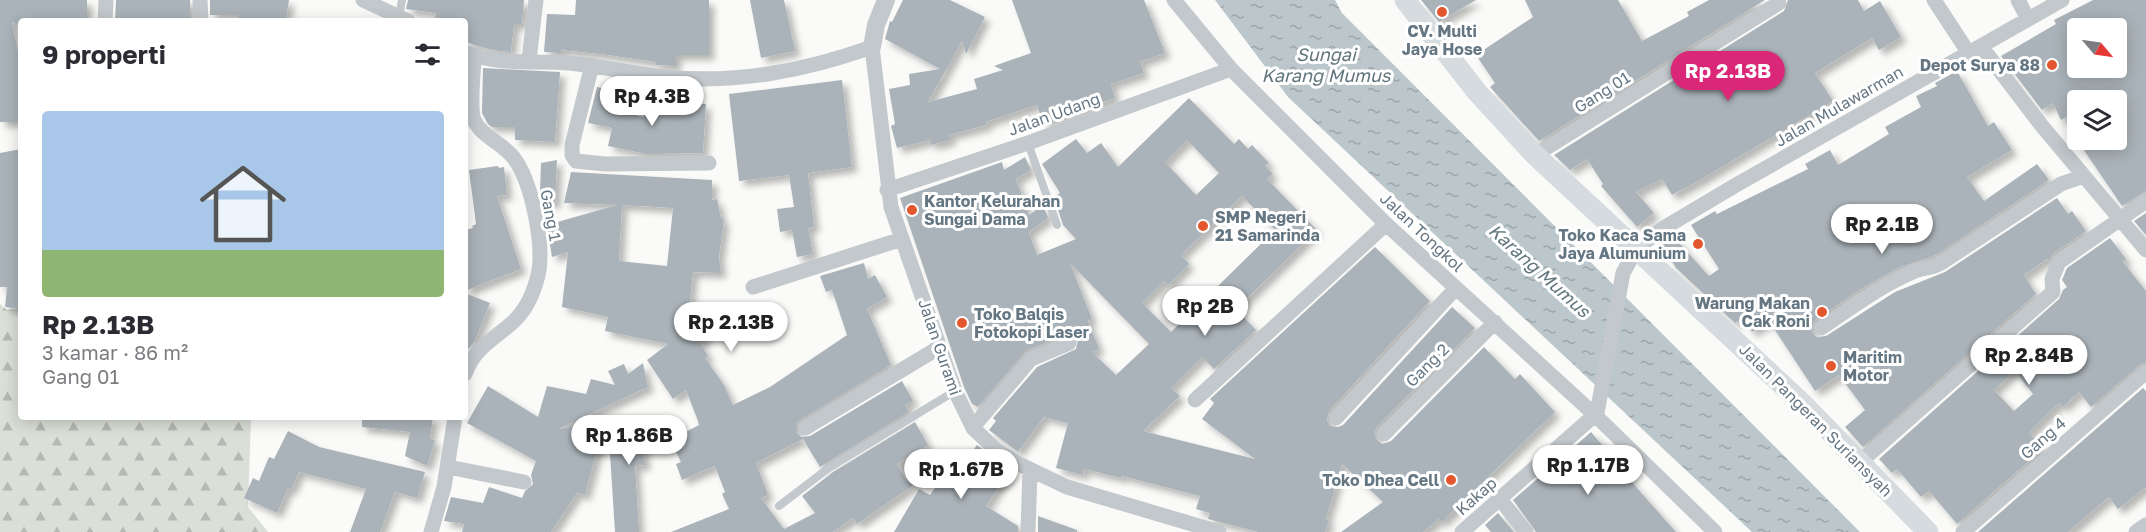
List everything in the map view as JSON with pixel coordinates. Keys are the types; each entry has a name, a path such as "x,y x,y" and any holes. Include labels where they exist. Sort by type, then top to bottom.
{"main road":[{"name":"Jalan Pangeran Suriansyah","path":"1405,0 1477,92 1535,155 1637,248 1860,462 1928,532"}],"street":[{"path":"105,18 106,0"},
{"path":"200,0 201,18"},
{"path":"363,0 401,18"},
{"path":"529,60 536,0"},
{"name":"Jalan Gurami","path":"886,0 876,25 872,47 887,190 955,391 973,427 995,448 1030,471 1095,496 1219,532"},
{"name":"Jalan Tongkol","path":"1174,0 1231,69 1386,224 1595,415 1715,532"},
{"path":"1934,0 2146,250"},
{"path":"2018,0 2028,19"},
{"name":"Jalan Mulawarman","path":"1637,248 1662,229 1736,185 2062,0"},
{"name":"Gang 01","path":"1535,155 1779,3"},
{"path":"470,54 500,60 592,65 663,77 713,80 790,72 825,64 872,47"},
{"name":"Gang 1","path":"468,368 478,349 513,322 524,309 536,283 540,259 536,223 520,167 503,146 481,130 473,118 470,54"},
{"path":"592,65 572,145 572,155 576,161 605,164 710,163"},
{"name":"Jalan Udang","path":"887,190 1028,143 1231,69"},
{"path":"1821,328 1883,287 1918,270 1926,271 1941,263 2061,184 2084,176"},
{"path":"1860,462 2053,292 2052,279 2059,262 2146,201"},
{"path":"1195,400 1386,224"},
{"path":"753,287 902,239"},
{"path":"1595,415 1601,400 1623,273 1637,248"},
{"path":"1336,418 1456,288"},
{"name":"Gang 2","path":"1384,434 1495,322"},
{"path":"973,427 1030,358 1069,343"},
{"path":"805,428 940,347"},
{"name":"Gang 4","path":"1963,532 2146,372"},
{"name":"Kakap","path":"1462,532 1595,415"},
{"path":"431,532 448,467 455,420"},
{"path":"448,467 524,482"},
{"path":"1028,532 1030,471"},
{"path":"1500,499 1526,532"},
{"path":"2136,532 2146,525"}],"lane":[{"path":"402,0 403,18"},
{"path":"1028,143 1057,225"},
{"path":"779,506 830,467 955,391"}],"green space":[{"path":"0,304 7,310 18,308 18,420 251,420 248,507 268,532 0,532"}],"water":[{"name":"Sungai Karang Mumus","path":"1215,0 1335,0 1342,13 1860,532 1752,532 1288,97"}],"building":[{"path":"0,0 87,0 87,18 18,18 18,25 12,22 18,52 18,122 0,122"},
{"path":"116,0 190,0 191,18 115,18"},
{"path":"210,0 289,0 286,18 238,18 238,15 210,15"},
{"path":"408,0 524,0 522,24 514,24 511,52 492,50 468,43 468,18 435,18 436,13 406,9"},
{"path":"576,0 709,0 709,55 676,55 676,66 656,65 656,62 601,54 561,50 561,53 544,52 547,14 575,15"},
{"path":"750,0 784,0 795,51 761,58"},
{"path":"903,0 950,0 985,17 966,54 962,41 928,102 977,89 974,79 1003,70 994,66 1031,53 1012,0 1144,0 1165,53 1140,62 1144,73 1111,84 1115,98 1043,123 1037,105 986,122 987,125 949,135 951,140 931,145 930,140 897,148 891,126 895,124 889,89 910,85 909,74 940,69 885,39 890,21 892,22"},
{"name":"CV. Multi Jaya Hose","path":"1421,0 1476,0 1439,22"},
{"path":"1525,0 1618,0 1642,41 1689,16 1687,12 1709,0 1765,0 1539,141 1490,87 1495,83 1476,55 1533,17"},
{"path":"1788,0 1858,0 1864,11 1880,1 1901,37 1879,50 1872,38 1815,73 1833,101 1700,180 1672,195 1662,179 1636,192 1654,213 1637,227 1601,186 1603,184 1587,159 1570,170 1554,155 1784,11"},
{"path":"2093,0 2146,0 2146,191 2122,206 2084,150 2127,150 2127,90 2067,90 2067,116 2061,120 2053,103 2042,110 2001,56 2056,24 2054,20"},
{"path":"483,68 560,72 555,142 515,140 515,127 492,127 488,124 482,113"},
{"path":"1957,71 1988,126 1994,122 2012,150 1967,177 1984,201 2037,164 2049,180 1936,255 1898,268 1861,289 1815,320 1811,328 1813,334 1817,337 1826,336 1895,292 1945,272 2057,198 2068,214 2072,211 2086,231 2053,254 2049,262 2047,259 2024,275 2036,294 1863,447 1845,427 1865,410 1839,375 1815,391 1769,321 1752,332 1743,318 1735,323 1676,268 1661,243 1673,236 1709,276 1719,269 1691,225 1715,211 1717,214 1808,169 1805,164 1830,150 1838,165 1889,134 1885,127 1921,107 1916,96 1937,86 1935,83"},
{"path":"842,80 852,167 808,173 814,227 808,228 813,254 797,257 792,230 780,232 777,209 794,207 789,175 739,181 729,94"},
{"path":"597,87 617,91 613,110 644,117 644,112 665,114 666,102 706,104 703,153 646,154 608,146 612,128 588,123"},
{"path":"1189,98 1234,144 1239,139 1248,149 1252,145 1269,163 1265,166 1273,174 1267,179 1317,230 1236,309 1256,330 1214,369 1202,357 1171,388 1180,396 1143,431 1255,459 1202,419 1214,403 1210,399 1375,247 1430,301 1329,411 1327,420 1330,426 1343,425 1452,307 1475,328 1377,427 1374,432 1377,440 1382,444 1391,441 1484,347 1515,379 1520,374 1555,412 1442,522 1439,519 1423,532 1341,532 1383,502 1342,464 1326,519 1329,520 1325,532 1258,532 1208,519 1210,513 1196,509 1200,496 1122,476 1121,478 1084,469 1083,475 1056,468 1068,423 1044,417 1018,452 989,430 996,421 993,418 1037,367 1076,349 1078,340 1071,333 1027,350 978,407 972,404 964,387 900,198 1002,162 1004,170 1025,157 1031,170 1016,179 1029,215 1043,205 1048,218 1029,232 1037,255 1076,239 1063,225 1054,197 1060,193 1042,164 1076,139 1087,153 1101,143 1118,167","holes":["1187,140 1219,173 1196,195 1165,162","1242,196 1275,230 1171,332 1142,303 1164,281 1168,285 1189,264 1181,255","1070,263 1149,344 1116,375 1092,352 1099,349 1088,321 1092,319"]},
{"path":"18,150 18,309 5,307 7,287 0,287 0,153"},
{"path":"557,160 555,203 542,203 541,163"},
{"path":"504,167 507,195 497,196 521,269 468,290 468,229 476,224 469,170"},
{"path":"571,172 712,180 712,200 717,199 721,219 724,219 719,257 721,273 693,272 690,300 706,339 700,342 708,356 705,358 724,385 733,405 770,387 847,335 832,290 826,292 820,276 864,263 868,279 875,275 887,297 867,309 891,365 800,420 796,424 796,432 801,437 810,436 902,381 913,401 905,405 909,412 820,467 803,439 756,463 768,495 761,498 784,529 815,513 802,496 833,472 915,422 928,445 897,464 906,480 914,485 857,524 853,518 833,532 671,532 729,509 722,494 725,492 715,466 682,480 676,464 681,462 670,440 699,425 686,390 673,399 647,360 668,344 605,331 608,317 562,307 568,252 552,257 547,225 617,205 564,203","holes":["622,205 673,208 667,266 619,261"]},
{"path":"2146,213 2146,235 2134,221"},
{"path":"2110,238 2126,259 2123,262 2146,291 2146,362 2091,407 2079,392 2063,407 2059,403 2029,433 2043,449 1957,524 1929,491 1921,497 1897,469 1892,473 1879,459 2059,299 2067,287 2062,280 2067,268","holes":["2015,371 2033,394 2014,411 1994,390"]},
{"path":"468,294 490,303 475,341 468,349"},
{"path":"643,363 648,387 558,429 605,422 585,495 577,493 551,532 462,532 464,524 444,521 451,497 483,503 489,487 522,498 525,491 533,484 531,475 536,461 467,423 488,386 538,417 547,386 586,394 591,379 615,385 608,371 624,364 628,374"},
{"path":"2143,388 2146,391 2146,487 2118,509 2109,497 2068,532 1978,532"},
{"path":"655,415 660,441 643,445 645,465 635,466 639,532 615,532 608,422"},
{"path":"362,420 433,420 430,439 435,440 427,466 405,456 410,432 362,427"},
{"path":"288,431 319,447 425,472 417,498 395,492 380,532 350,532 366,489 299,472 291,490 288,488 277,513 244,498 253,478 259,481 269,457 274,459"},
{"path":"1591,432 1615,460 1613,461 1676,532 1536,532 1513,500"},
{"path":"977,445 1010,470 986,506 1018,526 1018,532 894,532 919,489 930,495 952,465 958,470"},
{"path":"1498,513 1514,532 1491,532 1485,525"},
{"path":"1038,516 1077,530 1077,532 1038,532"}],"place":[{"name":"CV. Multi Jaya Hose","path":"1442,12"},
{"name":"Depot Surya 88","path":"2052,65"},
{"name":"Kantor Kelurahan Sungai Dama","path":"912,210"},
{"name":"SMP Negeri 21 Samarinda","path":"1203,226"},
{"name":"Toko Kaca Sama Jaya Alumunium","path":"1698,244"},
{"name":"Warung Makan Cak Roni","path":"1822,312"},
{"name":"Toko Balqis Fotokopi Laser","path":"962,323"},
{"name":"Maritim Motor","path":"1831,366"},
{"name":"Toko Dhea Cell","path":"1451,480"}],"water label":[{"name":"Karang Mumus","path":"1539,271"}]}
